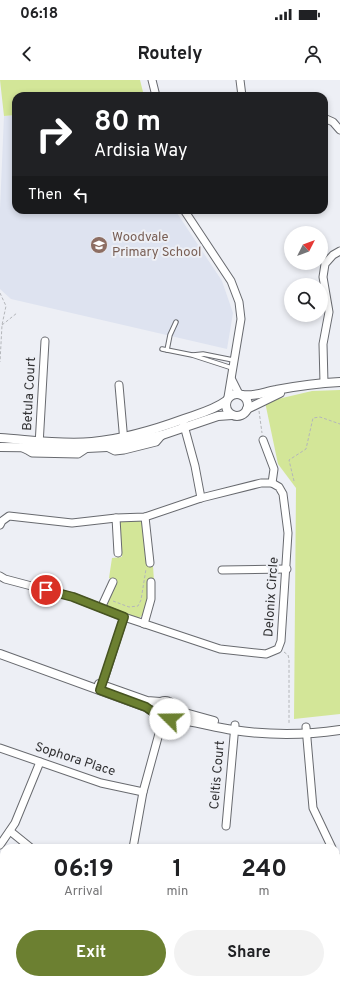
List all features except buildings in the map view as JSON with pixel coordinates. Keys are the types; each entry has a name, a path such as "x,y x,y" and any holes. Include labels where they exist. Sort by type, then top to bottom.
{"street":[{"path":"152,80 155,92"},
{"path":"240,80 242,92"},
{"path":"328,120 333,122 340,130"},
{"path":"187,214 231,281 239,302 241,320 227,399 227,410 232,415"},
{"path":"324,382 323,344 329,312 323,277 325,264 333,255 340,251"},
{"name":"Betula Court","path":"39,444 45,341"},
{"path":"231,378 241,395 246,400 246,409"},
{"path":"107,447 115,451 156,442 162,435 183,423 220,406 233,394 249,396 324,382 340,382"},
{"path":"119,385 123,441"},
{"path":"0,438 39,444 87,448 107,447 183,423 218,416 239,415 246,409 270,397 298,387"},
{"path":"183,423 195,466 201,498"},
{"path":"0,447 123,441 162,435"},
{"path":"0,524 9,516 72,523 116,518 145,517 201,498 261,483 272,483 274,469 263,440"},
{"path":"18,447 25,448 32,453 49,454 78,454 87,448"},
{"name":"Delonix Circle","path":"0,576 6,579 103,605 124,617 220,649 266,654 278,649 282,636 288,533 285,500 282,490 272,483"},
{"path":"145,517 148,564"},
{"path":"116,518 118,553"},
{"path":"222,570 255,568 286,569"},
{"path":"103,605 113,582"},
{"path":"144,624 151,599 151,582"},
{"path":"101,688 124,617"},
{"path":"0,649 146,707 163,718 180,719 235,728 340,730"},
{"path":"0,654 101,688 147,701 169,702 185,713 235,728"},
{"path":"160,702 156,710 163,718"},
{"path":"134,844 143,792 163,718 175,712 174,706"},
{"path":"307,730 340,725"},
{"name":"Celtis Court","path":"226,826 235,728"},
{"path":"307,730 313,808 330,844"},
{"name":"Sophora Place","path":"0,748 101,783 143,792"},
{"path":"1,844 10,831 20,812 40,762"},
{"path":"10,831 26,844"}],"lane":[{"path":"167,350 170,335 176,322"},
{"path":"162,349 192,355 232,368"},
{"path":"192,355 203,354 233,360"}],"path":[{"path":"0,293 6,306 2,325 0,362"},
{"path":"2,325 18,313"},
{"path":"258,406 263,440"},
{"path":"294,481 288,460 306,449 313,418 320,416 340,424"},
{"path":"103,605 120,603 129,607 138,606 141,600 148,564"},
{"path":"278,649 288,655 289,659 289,724"}],"shaded area":[{"name":"Woodvale Primary School","path":"12,115 12,214 178,214 222,281 233,313 227,349 11,299 0,289 0,209 4,116"}],"green space":[{"path":"0,80 140,80 143,92 12,92 12,115 4,116"},
{"path":"340,390 340,714 294,719 296,488 278,464 265,402 312,391"},
{"path":"122,520 140,520 142,522 147,544 147,565 153,566 154,581 143,615 139,618 110,608 107,604 115,582 109,578 112,558 122,557 119,524"}],"place":[{"name":"Woodvale Primary School","path":"99,245"}],"route":[{"path":"46,590 73,597 124,617 100,690 146,707 160,718 165,720 170,719"}]}
